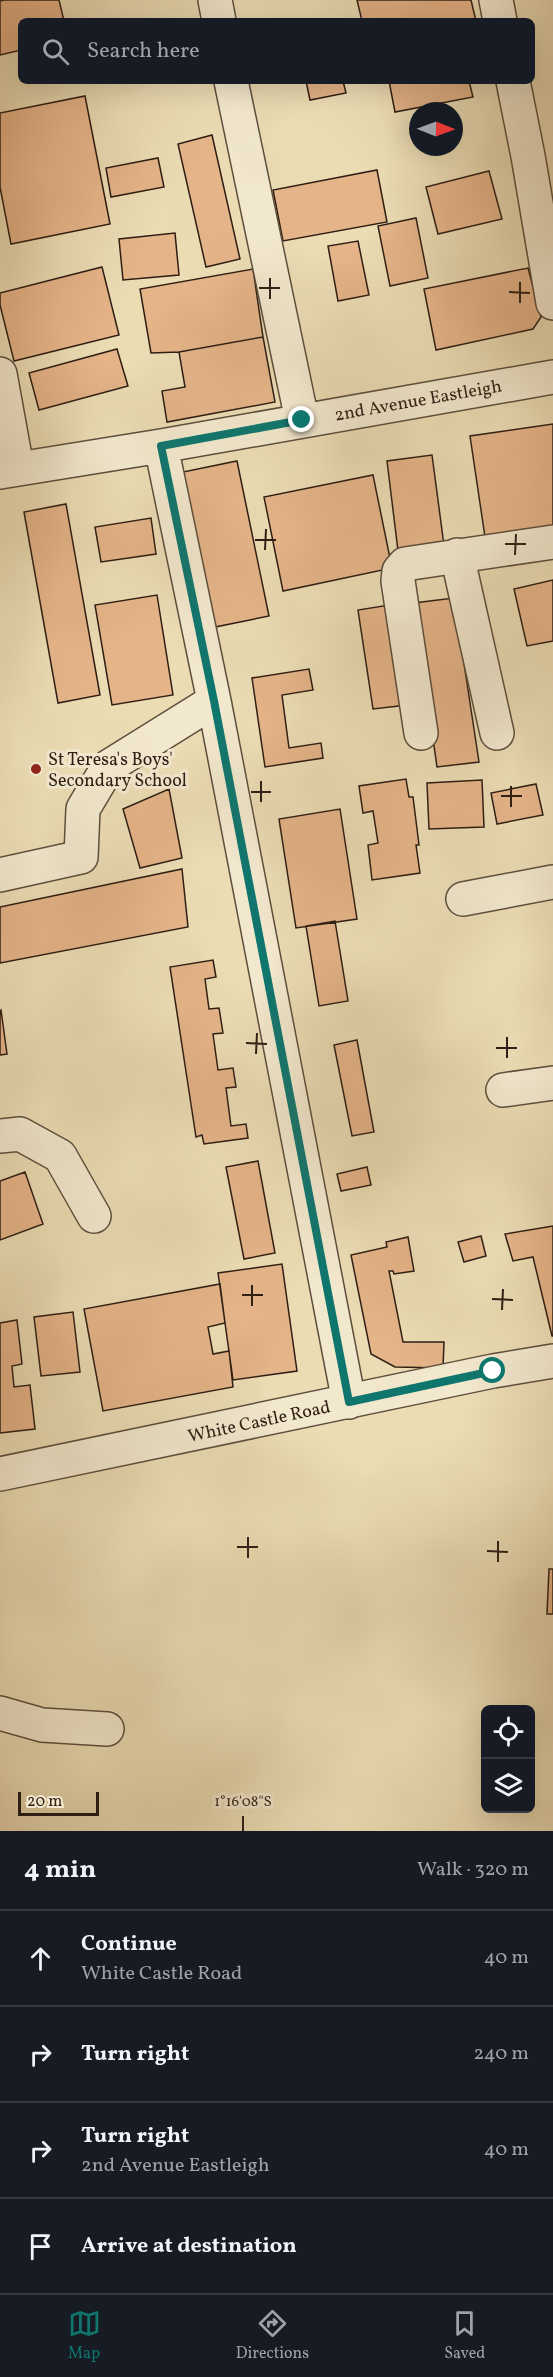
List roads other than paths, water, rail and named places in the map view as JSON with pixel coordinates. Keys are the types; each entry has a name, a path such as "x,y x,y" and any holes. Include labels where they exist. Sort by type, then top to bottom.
{"street":[{"path":"215,0 218,18"},
{"path":"496,0 499,18"},
{"path":"232,84 302,420"},
{"path":"514,84 553,303"},
{"path":"0,374 9,470"},
{"name":"2nd Avenue Eastleigh","path":"9,470 161,446 553,377"},
{"path":"161,446 214,701 349,1402"},
{"path":"421,733 398,581 399,571 405,564 553,542"},
{"path":"456,555 497,733"},
{"path":"0,875 81,857 83,809 108,766 214,701"},
{"path":"463,899 553,882"},
{"path":"503,1090 553,1083"},
{"path":"0,1136 20,1134 60,1156 94,1216"},
{"name":"White Castle Road","path":"0,1474 493,1371 553,1362"},
{"path":"0,1713 42,1725 107,1729"}],"place":[{"name":"St Teresa's Boys' Secondary School","path":"36,769"}]}
